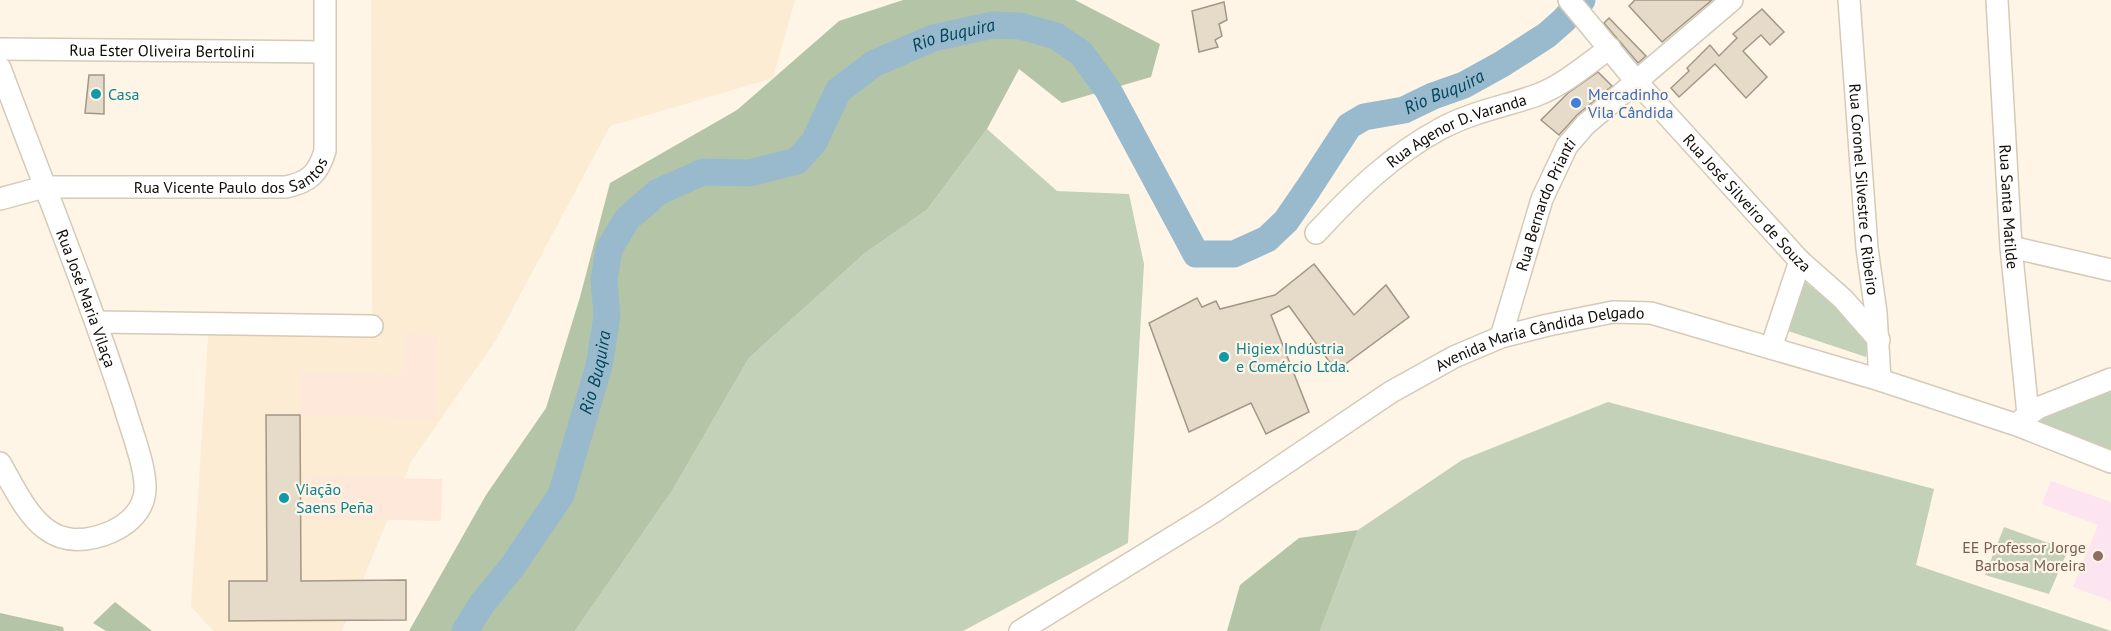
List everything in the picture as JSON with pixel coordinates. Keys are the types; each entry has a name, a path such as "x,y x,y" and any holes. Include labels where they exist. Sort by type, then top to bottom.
{"street":[{"name":"Rua Vicente Paulo dos Santos","path":"0,199 44,187 286,187 300,184 320,167 325,152 325,0"},
{"name":"Rua José Silveiro de Souza","path":"1569,0 1636,81 1800,261 1843,299 1879,340"},
{"name":"Rua Bernardo Prianti","path":"1501,337 1532,229 1555,169 1567,146 1585,125 1731,0"},
{"name":"Rua Coronel Silvestre C Ribeiro","path":"1849,0 1867,248 1879,340 1880,380"},
{"name":"Rua Santa Matilde","path":"1997,0 2022,419"},
{"name":"Rua Agenor D. Varanda","path":"1316,233 1350,197 1420,140 1476,114 1550,90 1604,40"},
{"name":"Rua Ester Oliveira Bertolini","path":"0,49 324,52"},
{"name":"Rua José Maria Vilaça","path":"0,69 97,322 138,450 145,494 141,506 122,526 96,537 84,539 58,536 34,520 0,463"},
{"path":"2011,247 2111,270"},
{"path":"1843,299 1856,302 1864,297 1867,248"},
{"path":"1771,348 1800,261"},
{"name":"Avenida Maria Cândida Delgado","path":"1020,631 1212,513 1391,392 1454,357 1501,337 1613,312 1651,313 2022,419 2111,462"},
{"path":"97,322 372,326"},
{"path":"2022,419 2049,403 2111,379"}],"shaded area":[{"name":"Viação Saens Peña","path":"371,0 795,0 773,78 610,126 496,340 412,460 342,631 214,631 191,607 209,323 120,322 92,310 372,326"},
{"path":"404,334 438,335 436,419 300,415 301,372 402,375"},
{"name":"Viação Saens Peña","path":"308,477 442,479 441,521 307,518"},
{"name":"EE Professor Jorge Barbosa Moreira","path":"2051,481 2111,502 2111,601 2073,587 2098,525 2042,504"}],"green space":[{"path":"903,0 1075,0 1160,44 1151,77 1062,103 1019,69 987,129 927,210 865,253 749,358 672,491 575,631 409,631 486,495 546,408 580,297 610,183 737,110 839,21"},
{"path":"987,129 1057,191 1129,194 1144,264 1128,543 963,631 575,631 672,491 749,358 865,253 927,210"},
{"path":"1804,281 1869,334 1866,357 1788,331"},
{"path":"2111,389 2111,451 2031,422"},
{"path":"1608,402 1934,489 1916,565 2111,631 1320,631 1358,530 1462,460"},
{"path":"2004,527 2068,550 2049,594 1985,575"},
{"path":"1358,530 1320,631 1227,631 1240,585 1299,538"},
{"path":"115,602 152,631 106,631 93,623"},
{"path":"0,613 63,627 64,631 0,631"}],"building":[{"path":"1635,0 1712,0 1662,42 1629,6"},
{"path":"1224,2 1227,20 1219,24 1222,36 1215,40 1218,47 1199,52 1192,11"},
{"path":"1762,9 1784,32 1770,45 1761,35 1743,51 1767,77 1746,98 1715,64 1679,97 1671,88 1689,71 1687,68 1710,45 1719,56 1737,38 1733,34"},
{"path":"1609,18 1646,56 1638,63 1604,23"},
{"name":"Mercadinho Vila Cândida","path":"1598,72 1612,86 1577,115 1559,135 1541,120 1568,93"},
{"name":"Casa","path":"89,75 104,75 104,114 85,113"},
{"name":"Higiex Indústria e Comércio Ltda.","path":"1314,264 1354,315 1386,285 1409,317 1336,371 1289,306 1271,315 1309,412 1266,434 1251,403 1189,432 1149,323 1197,298 1202,307 1216,301 1220,309 1275,295"},
{"name":"Viação Saens Peña","path":"266,415 300,415 301,581 406,580 406,620 229,621 229,581 267,581"}],"waterway":[{"name":"Rio Buquira","path":"465,631 481,605 512,567 561,495 599,366 607,316 604,280 609,249 627,219 658,192 703,172 749,173 797,161 814,142 838,91 873,64 933,38 993,25 1020,26 1056,36 1081,53 1108,90 1196,254 1234,254 1267,239 1286,221 1349,126 1364,117 1404,110 1464,85 1547,35 1582,0"}],"place":[{"name":"Casa","path":"96,94"},
{"name":"Mercadinho Vila Cândida","path":"1576,103"},
{"name":"Higiex Indústria e Comércio Ltda.","path":"1224,357"},
{"name":"Viação Saens Peña","path":"284,498"},
{"name":"EE Professor Jorge Barbosa Moreira","path":"2098,556"}]}
